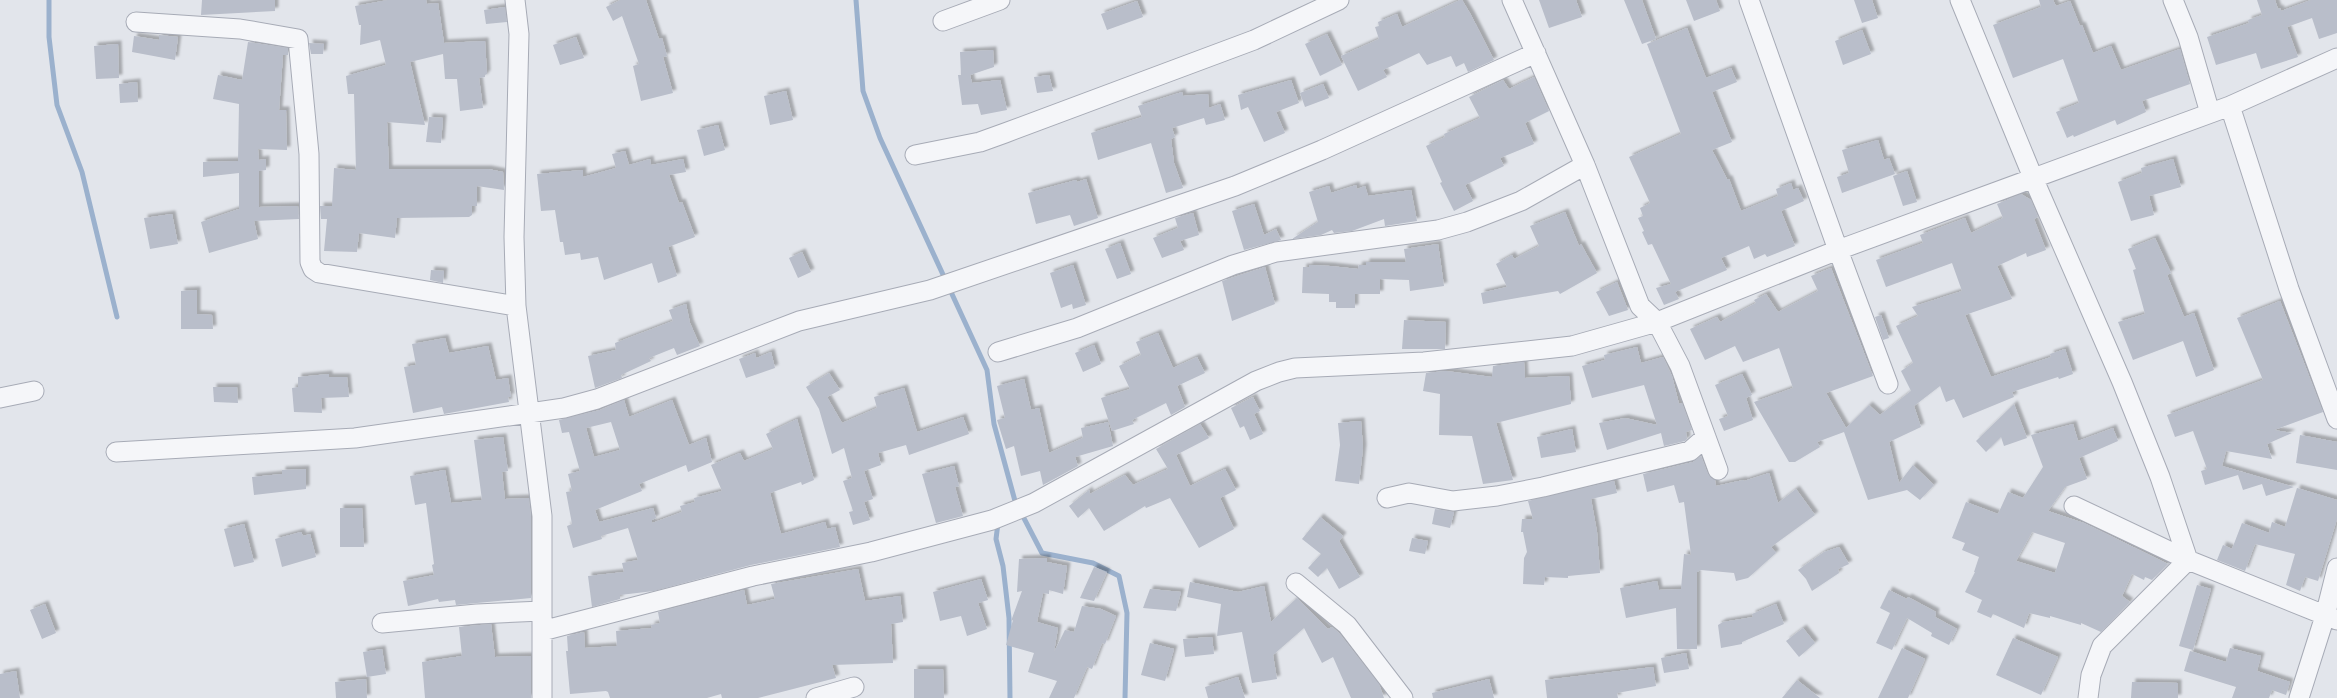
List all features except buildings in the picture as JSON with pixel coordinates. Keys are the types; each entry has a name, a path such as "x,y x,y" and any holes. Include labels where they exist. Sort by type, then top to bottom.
{"street":[{"path":"515,0 518,34 514,237 516,306 542,516 542,698"},
{"path":"943,21 1000,0"},
{"path":"915,155 980,142 1005,133 1254,40 1339,0"},
{"path":"1512,0 1585,165 1640,306 1657,322 1680,366 1718,470"},
{"path":"1749,0 1838,250 1888,384"},
{"path":"1960,0 2034,180 2122,382 2160,477 2188,560"},
{"path":"2173,0 2188,36 2210,113"},
{"path":"136,22 240,29 298,39 309,154 310,262 313,269 319,273 516,306"},
{"path":"116,452 355,438 530,414 564,408 597,399 799,321 930,290 971,274 1235,186 1322,150 1536,53"},
{"path":"542,631 753,576 871,552 992,520 1034,503 1256,381 1279,372 1296,368 1424,362 1552,350 1572,346 1657,322 1838,250 2034,180 2230,106 2337,58"},
{"path":"2230,106 2288,289 2337,419"},
{"path":"998,352 1077,328 1233,265 1276,252 1438,230 1467,222 1521,201 1585,165"},
{"path":"0,398 34,391"},
{"path":"1387,498 1409,493 1453,501 1528,490 1690,451 1706,437"},
{"path":"2074,506 2188,560 2331,618"},
{"path":"2088,698 2091,675 2102,646 2188,560"},
{"path":"2299,698 2331,618 2337,568"},
{"path":"1296,583 1347,625 1403,698"},
{"path":"382,623 477,614 542,611"},
{"path":"816,698 854,687"}],"waterway":[{"path":"49,0 49,37 57,105 82,172 117,317"},
{"path":"856,0 863,91 880,138 987,370 994,424 1015,501 1042,553 1093,563 1119,576 1127,613 1125,698"},
{"path":"998,523 996,539 1003,566 1009,618 1010,698"}]}
